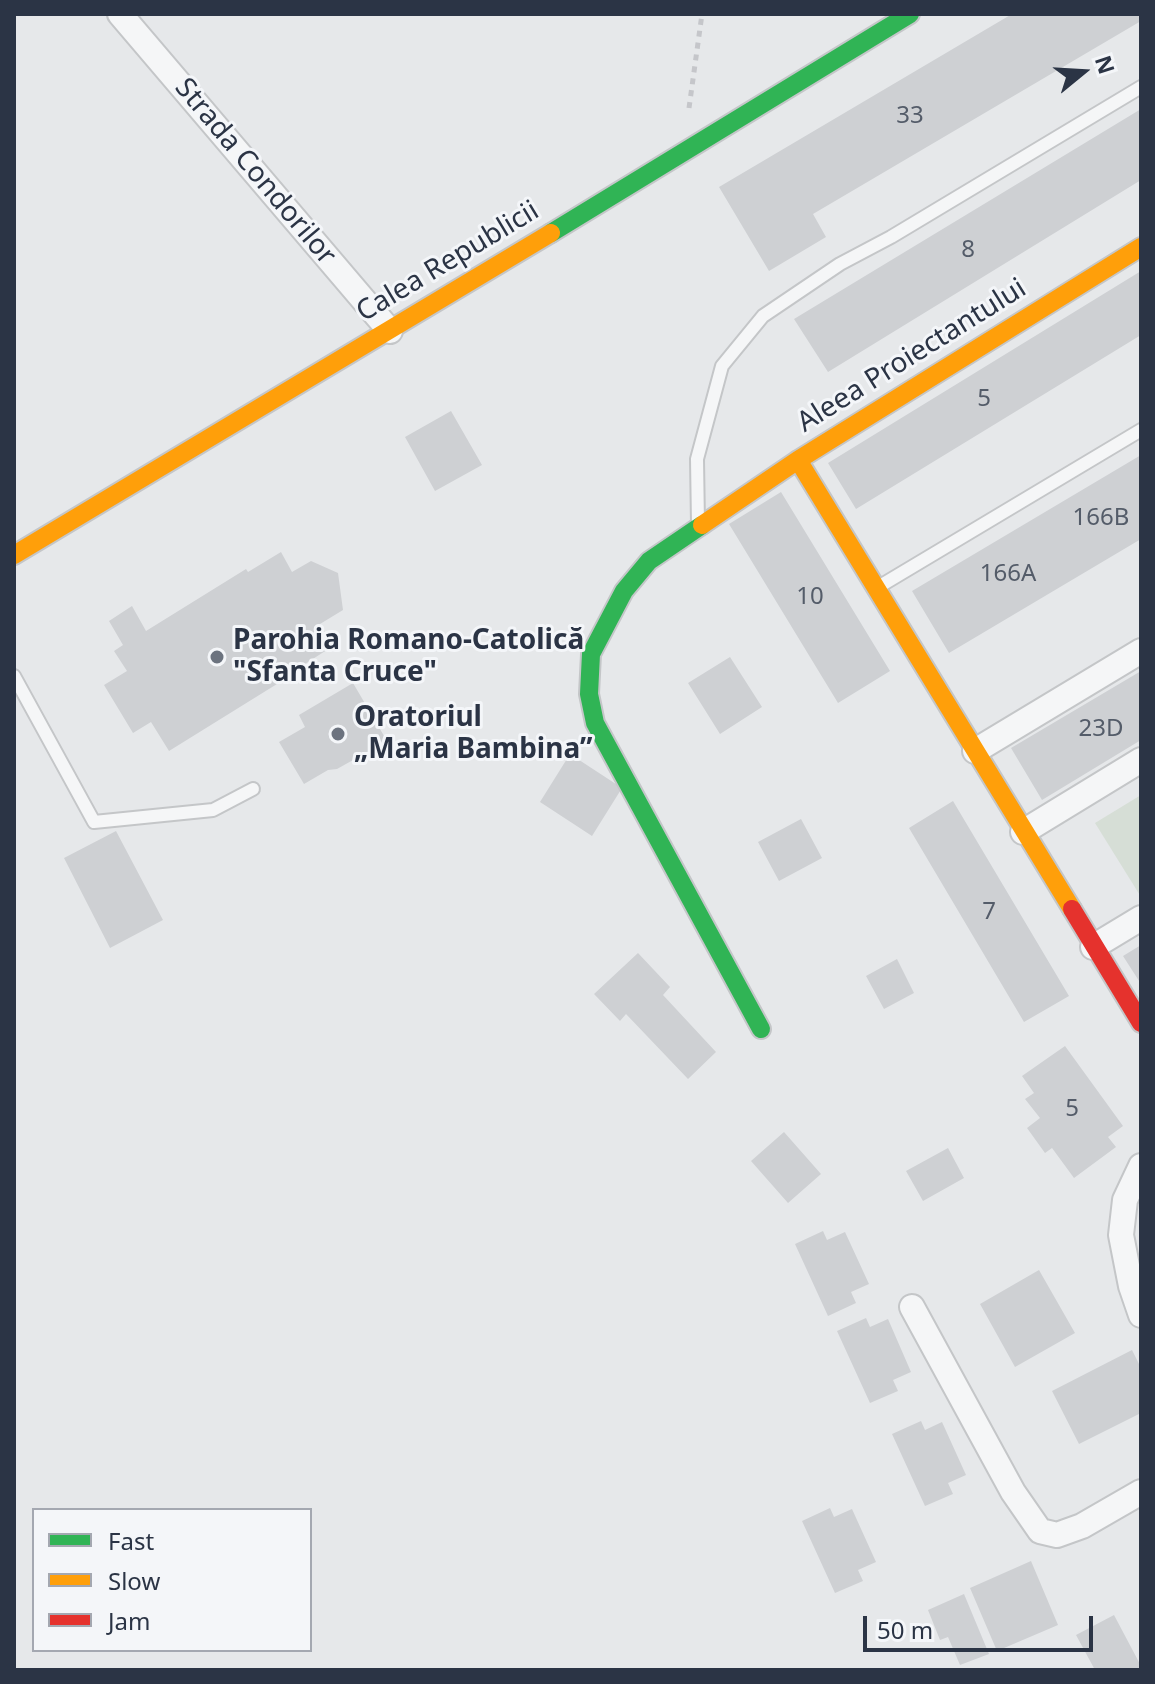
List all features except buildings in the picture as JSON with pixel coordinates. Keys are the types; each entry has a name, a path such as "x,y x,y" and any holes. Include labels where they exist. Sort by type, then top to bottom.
{"street":[{"name":"Strada Condorilor","path":"120,14 390,331"},
{"name":"Calea Republicii","path":"14,555 390,331 910,14"},
{"name":"Aleea Proiectantului","path":"1141,247 798,460 1141,1023"},
{"path":"761,1029 595,723 589,694 591,654 624,591 649,561 798,460"},
{"path":"975,751 1141,651"},
{"path":"1023,832 1141,760"},
{"path":"1093,947 1141,918"},
{"path":"1141,1166 1125,1200 1121,1235 1131,1286 1141,1315"},
{"path":"912,1307 1013,1492 1040,1531 1057,1535 1082,1526 1141,1492"}],"lane":[{"path":"698,527 697,459 722,366 763,316 840,264 891,237 1141,87"},
{"path":"876,588 1141,430"},
{"path":"14,676 94,822 213,810 253,789"}],"path":[{"path":"683,151 702,14"}],"shaded area":[{"path":"1141,795 1141,897 1095,823"}],"traffic: fast":[{"path":"551,233 910,14"},
{"path":"702,525 649,561 624,591 591,654 589,694 595,723 761,1029"}],"traffic: slow":[{"path":"14,555 551,233"},
{"path":"702,525 798,460 1141,247"},
{"path":"798,460 1072,909"}],"traffic: jam":[{"path":"1072,909 1141,1023"}],"place":[{"name":"Parohia Romano-Catolică \"Sfanta Cruce\"","path":"217,657"},
{"name":"Oratoriul „Maria Bambina”","path":"338,734"}]}
